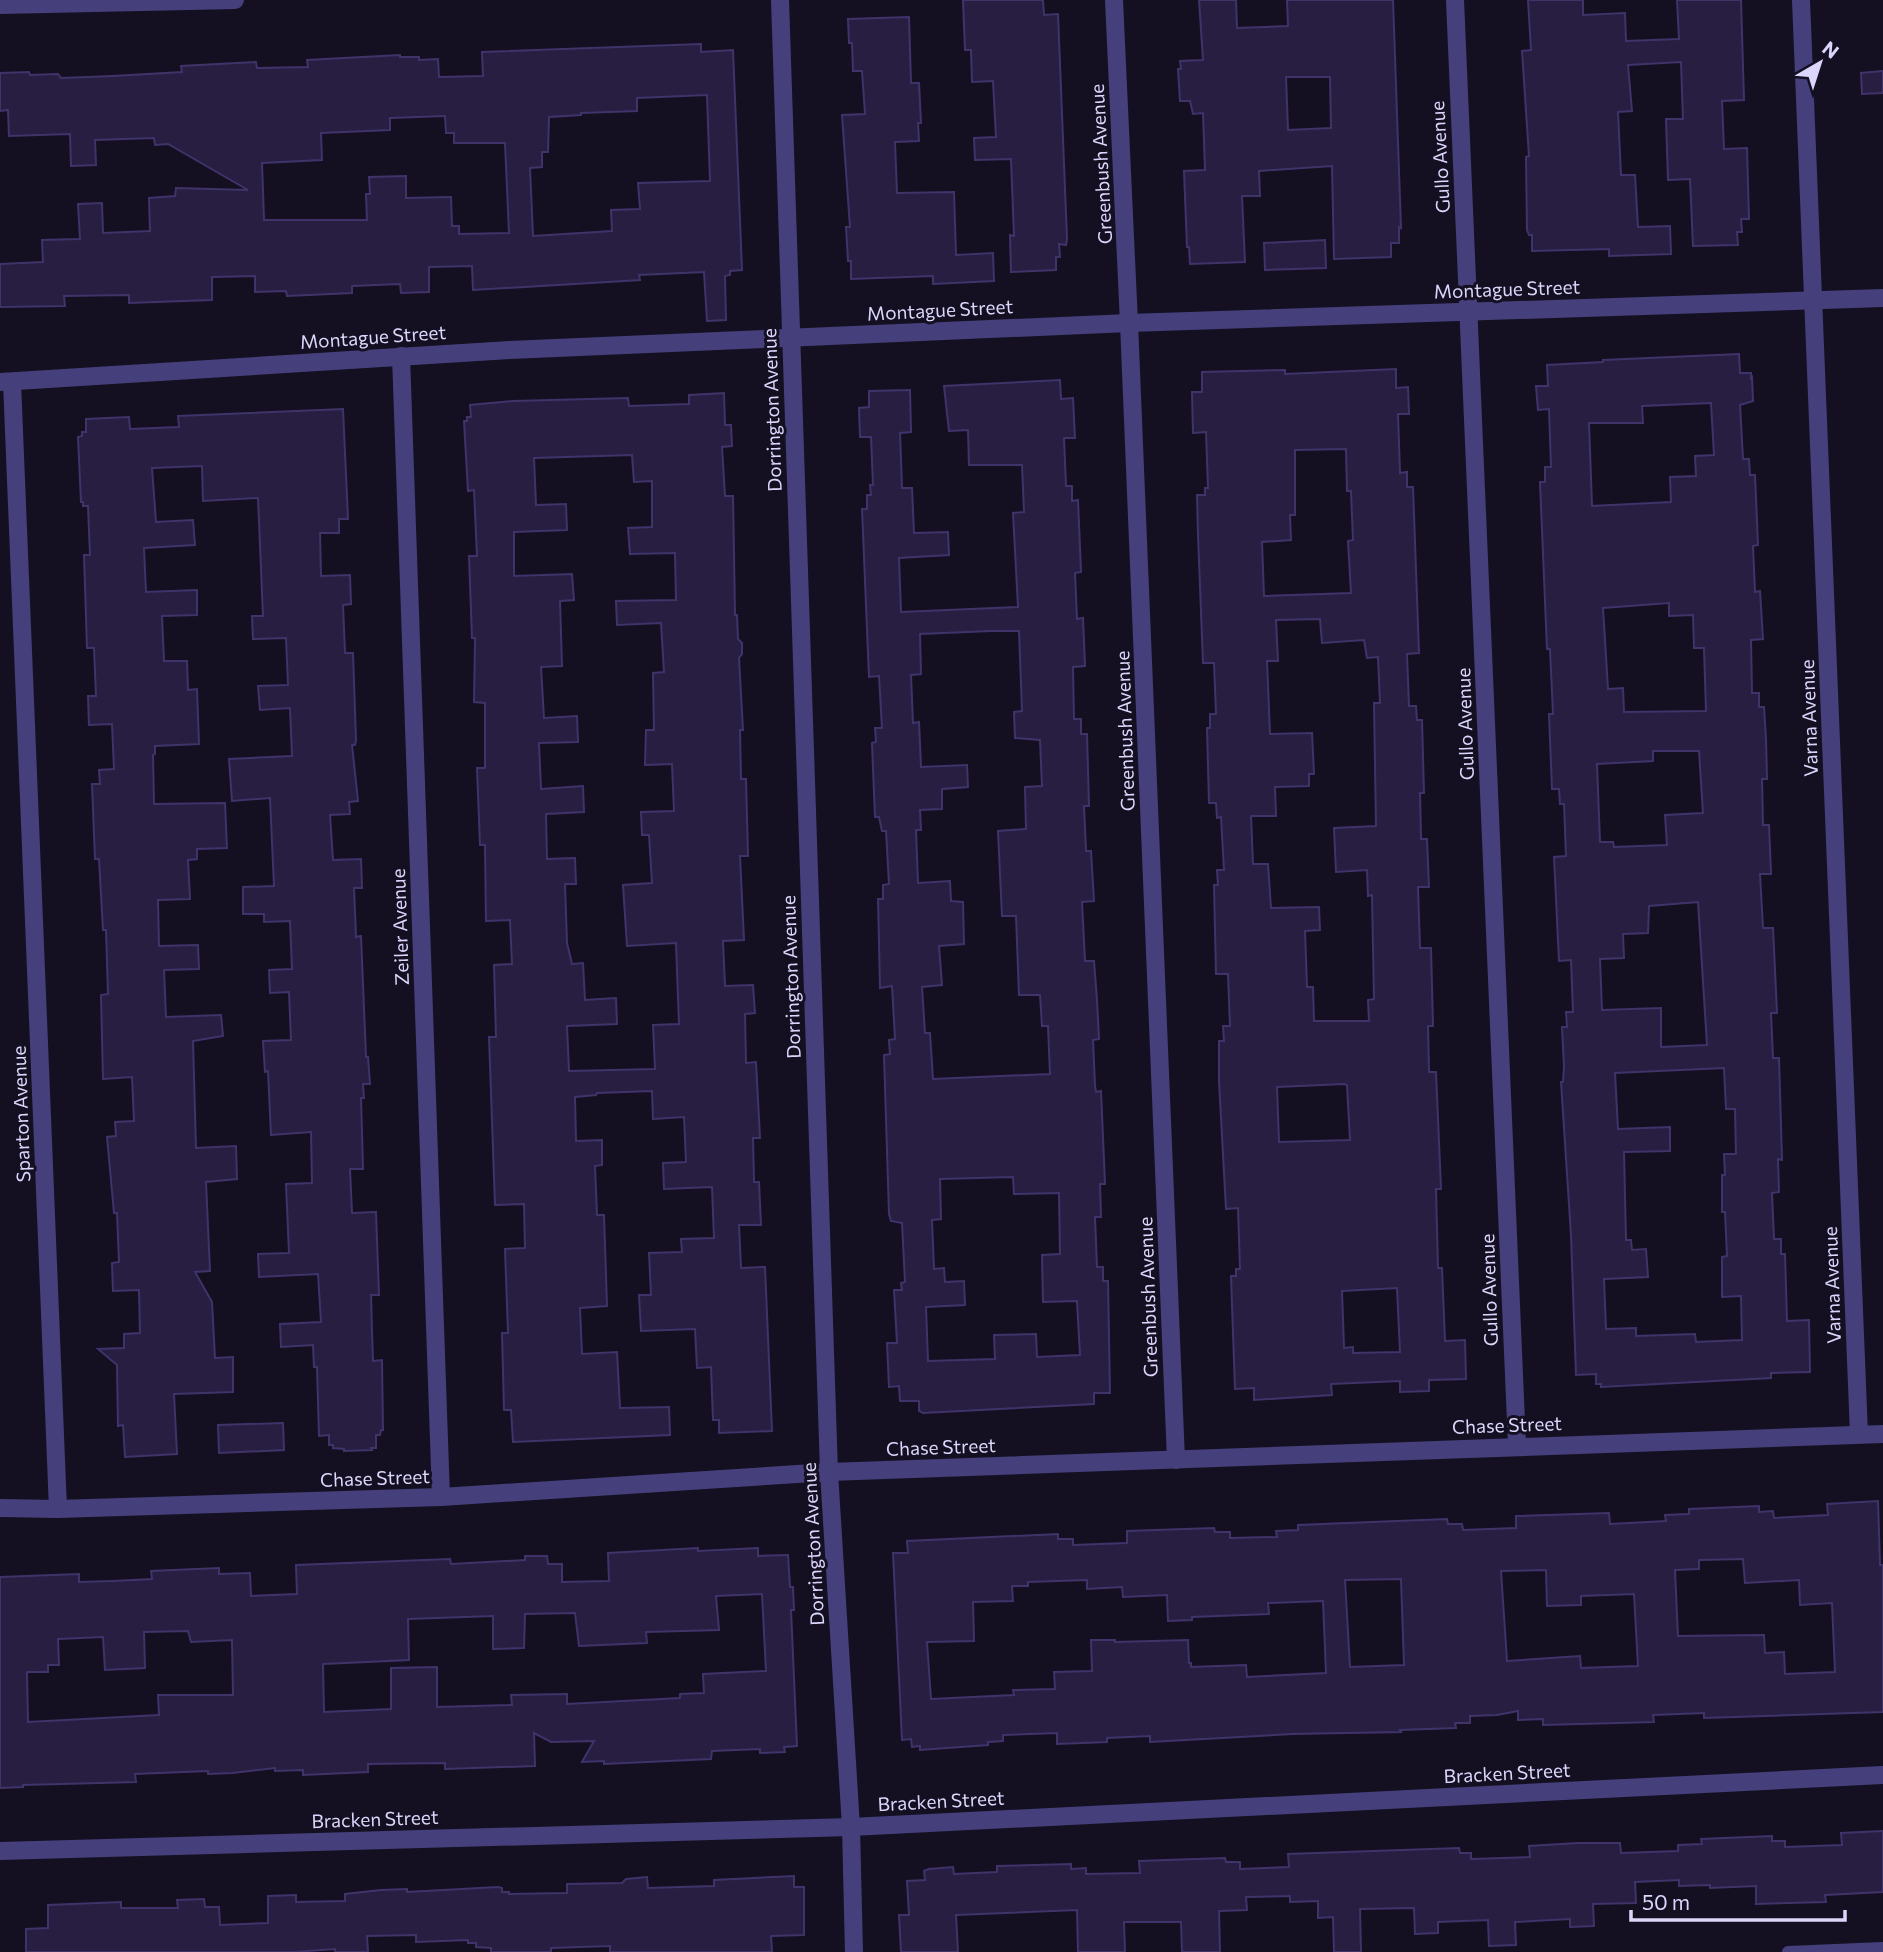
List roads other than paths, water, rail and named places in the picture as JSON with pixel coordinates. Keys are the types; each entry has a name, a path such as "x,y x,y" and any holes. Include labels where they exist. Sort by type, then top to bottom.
{"street":[{"path":"0,5 235,0"},
{"name":"Dorrington Avenue","path":"780,0 829,1472 851,1827 854,1952"},
{"name":"Greenbush Avenue","path":"1114,0 1176,1460"},
{"name":"Gullo Avenue","path":"1455,0 1517,1446"},
{"name":"Varna Avenue","path":"1801,0 1860,1434"},
{"name":"Montague Street","path":"6,382 401,356 791,338 1129,323 1883,298"},
{"name":"Zeiler Avenue","path":"401,356 441,1497"},
{"name":"Sparton Avenue","path":"6,382 58,1509"},
{"name":"Chase Street","path":"0,1508 58,1509 441,1497 829,1472 1883,1434"},
{"name":"Bracken Street","path":"0,1851 851,1827 1883,1775"}],"lane":[{"path":"1788,1952 1883,1948"}]}
